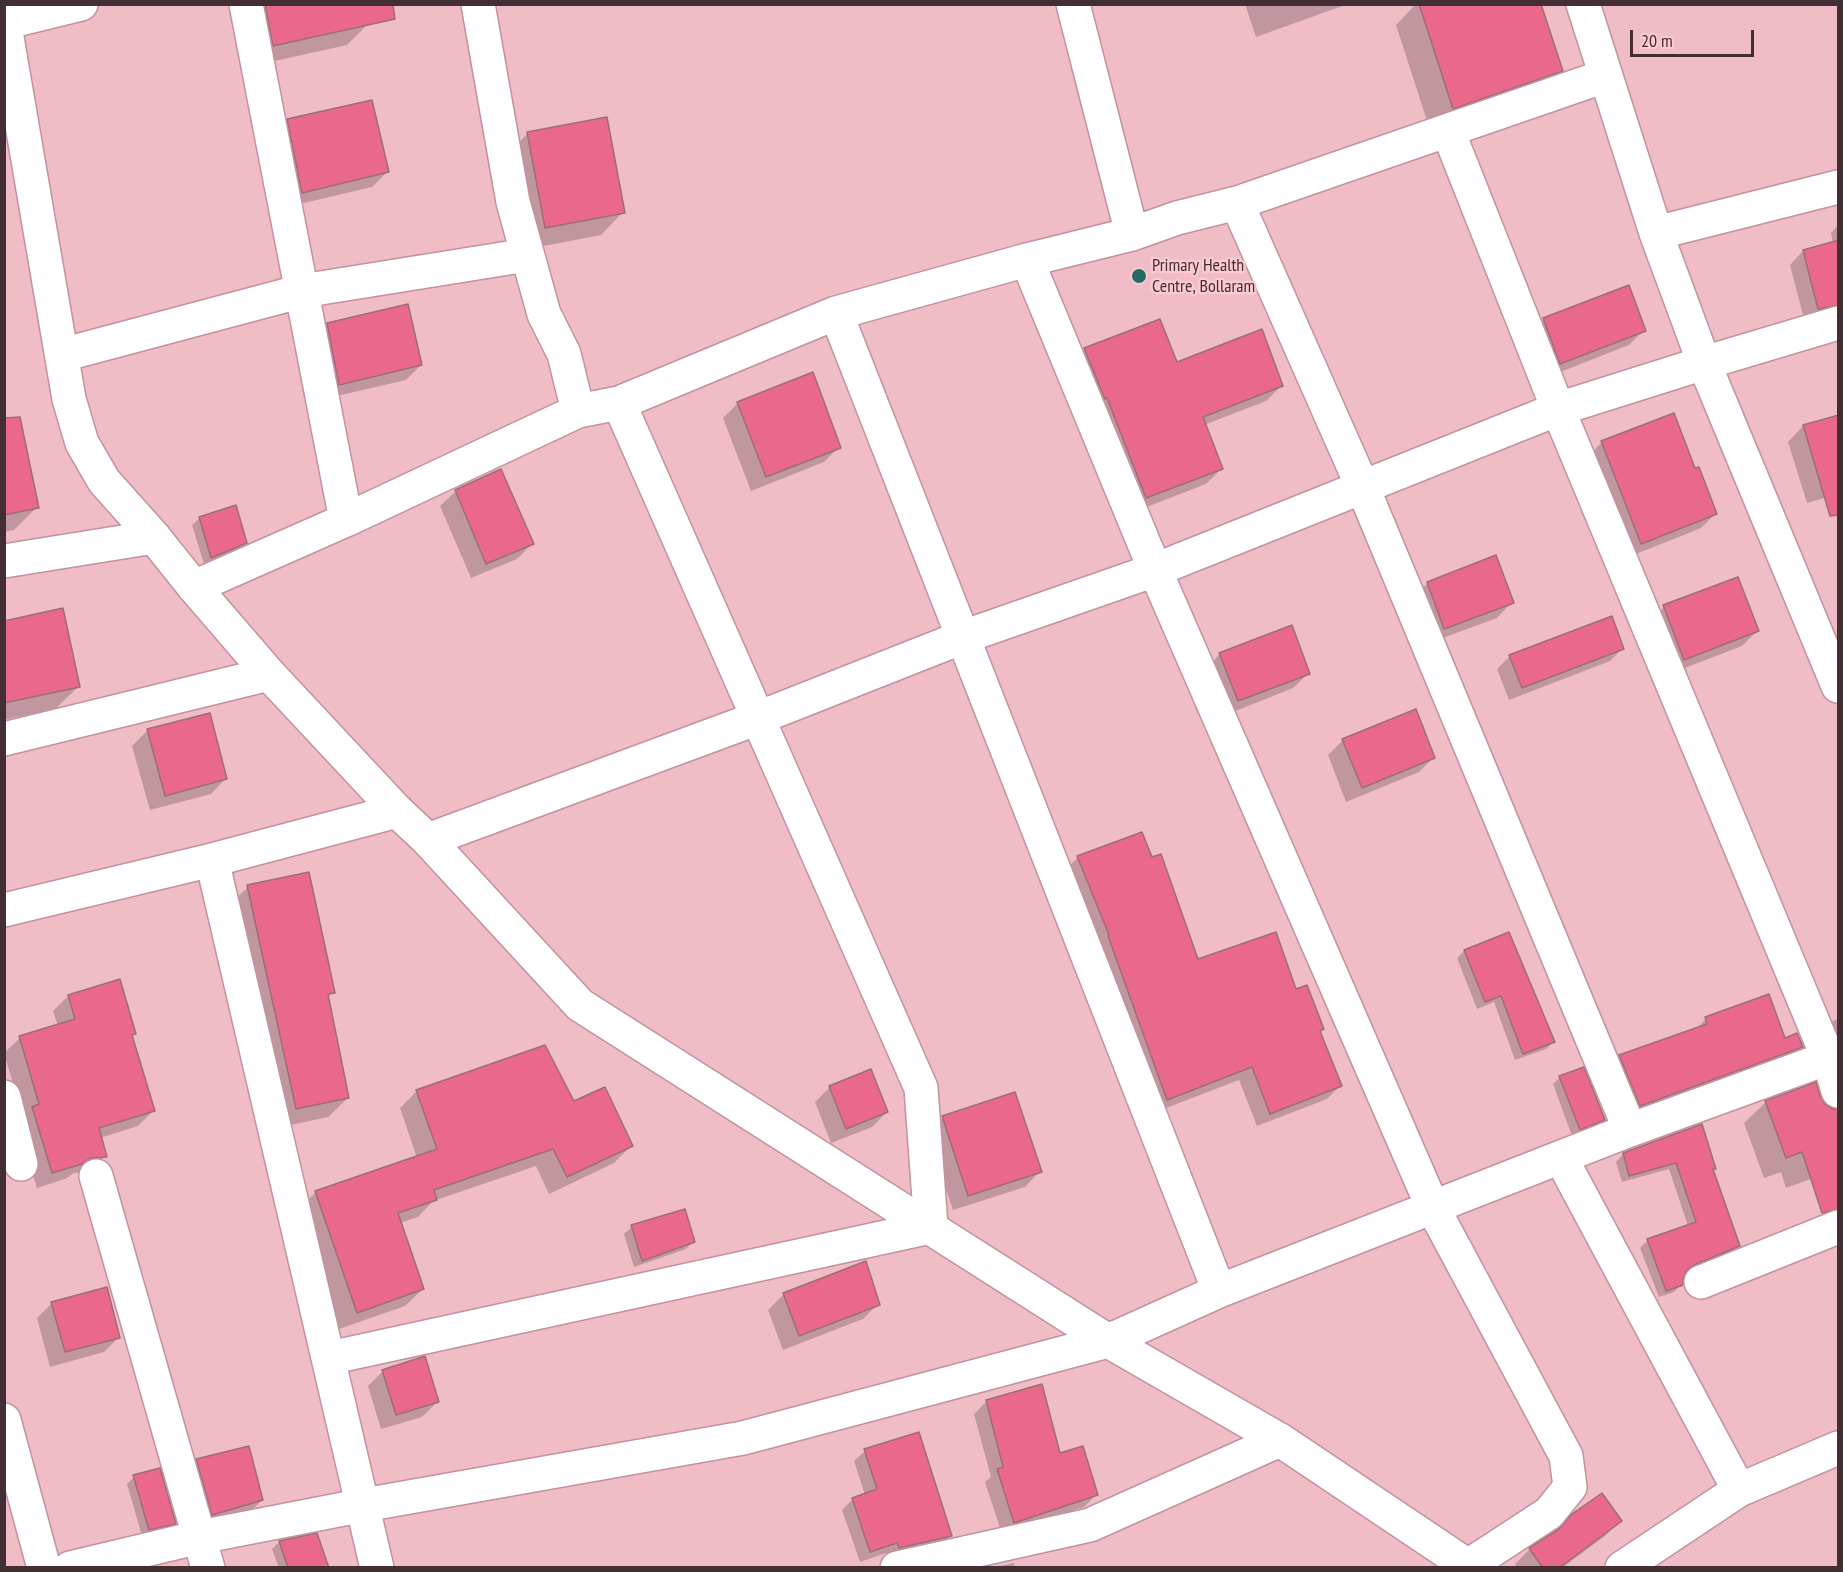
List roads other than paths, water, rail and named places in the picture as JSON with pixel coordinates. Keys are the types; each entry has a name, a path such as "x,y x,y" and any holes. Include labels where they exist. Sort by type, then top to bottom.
{"street":[{"path":"81,4 5,22 69,399 82,443 104,481 269,674 428,840 580,1005 1108,1341 1280,1440 1467,1567 1549,1513 1570,1487 1566,1456 1432,1208 1155,570 1027,260"},
{"path":"246,4 346,520"},
{"path":"478,4 513,202 544,314 564,354 578,411"},
{"path":"1073,4 1132,234"},
{"path":"1583,4 1656,233 1704,363 1839,686"},
{"path":"194,587 346,520 578,411 619,403 836,313 1027,260 1132,234 1177,218 1238,203 1605,76"},
{"path":"1448,130 1558,409 1828,1058 1839,1091"},
{"path":"1656,233 1839,187"},
{"path":"1238,203 1363,488 1630,1130"},
{"path":"62,355 302,291 528,255"},
{"path":"836,313 1219,1291"},
{"path":"428,840 758,718 963,637 1155,570 1558,409 1839,323"},
{"path":"619,403 921,1088 931,1227"},
{"path":"4,561 154,537"},
{"path":"4,739 269,674"},
{"path":"4,910 212,860 397,810"},
{"path":"212,860 377,1568"},
{"path":"70,1568 204,1552 364,1505 743,1438 1108,1341 1219,1291 1630,1130 1828,1058"},
{"path":"4,1097 21,1164"},
{"path":"1560,1158 1739,1490"},
{"path":"96,1176 204,1552"},
{"path":"329,1358 931,1227"},
{"path":"1701,1282 1839,1227"},
{"path":"4,1420 44,1568"},
{"path":"897,1568 1090,1525 1280,1440"},
{"path":"1622,1568 1739,1490 1839,1448"}],"place":[{"name":"Primary Health Centre, Bollaram","path":"1139,276"}]}
